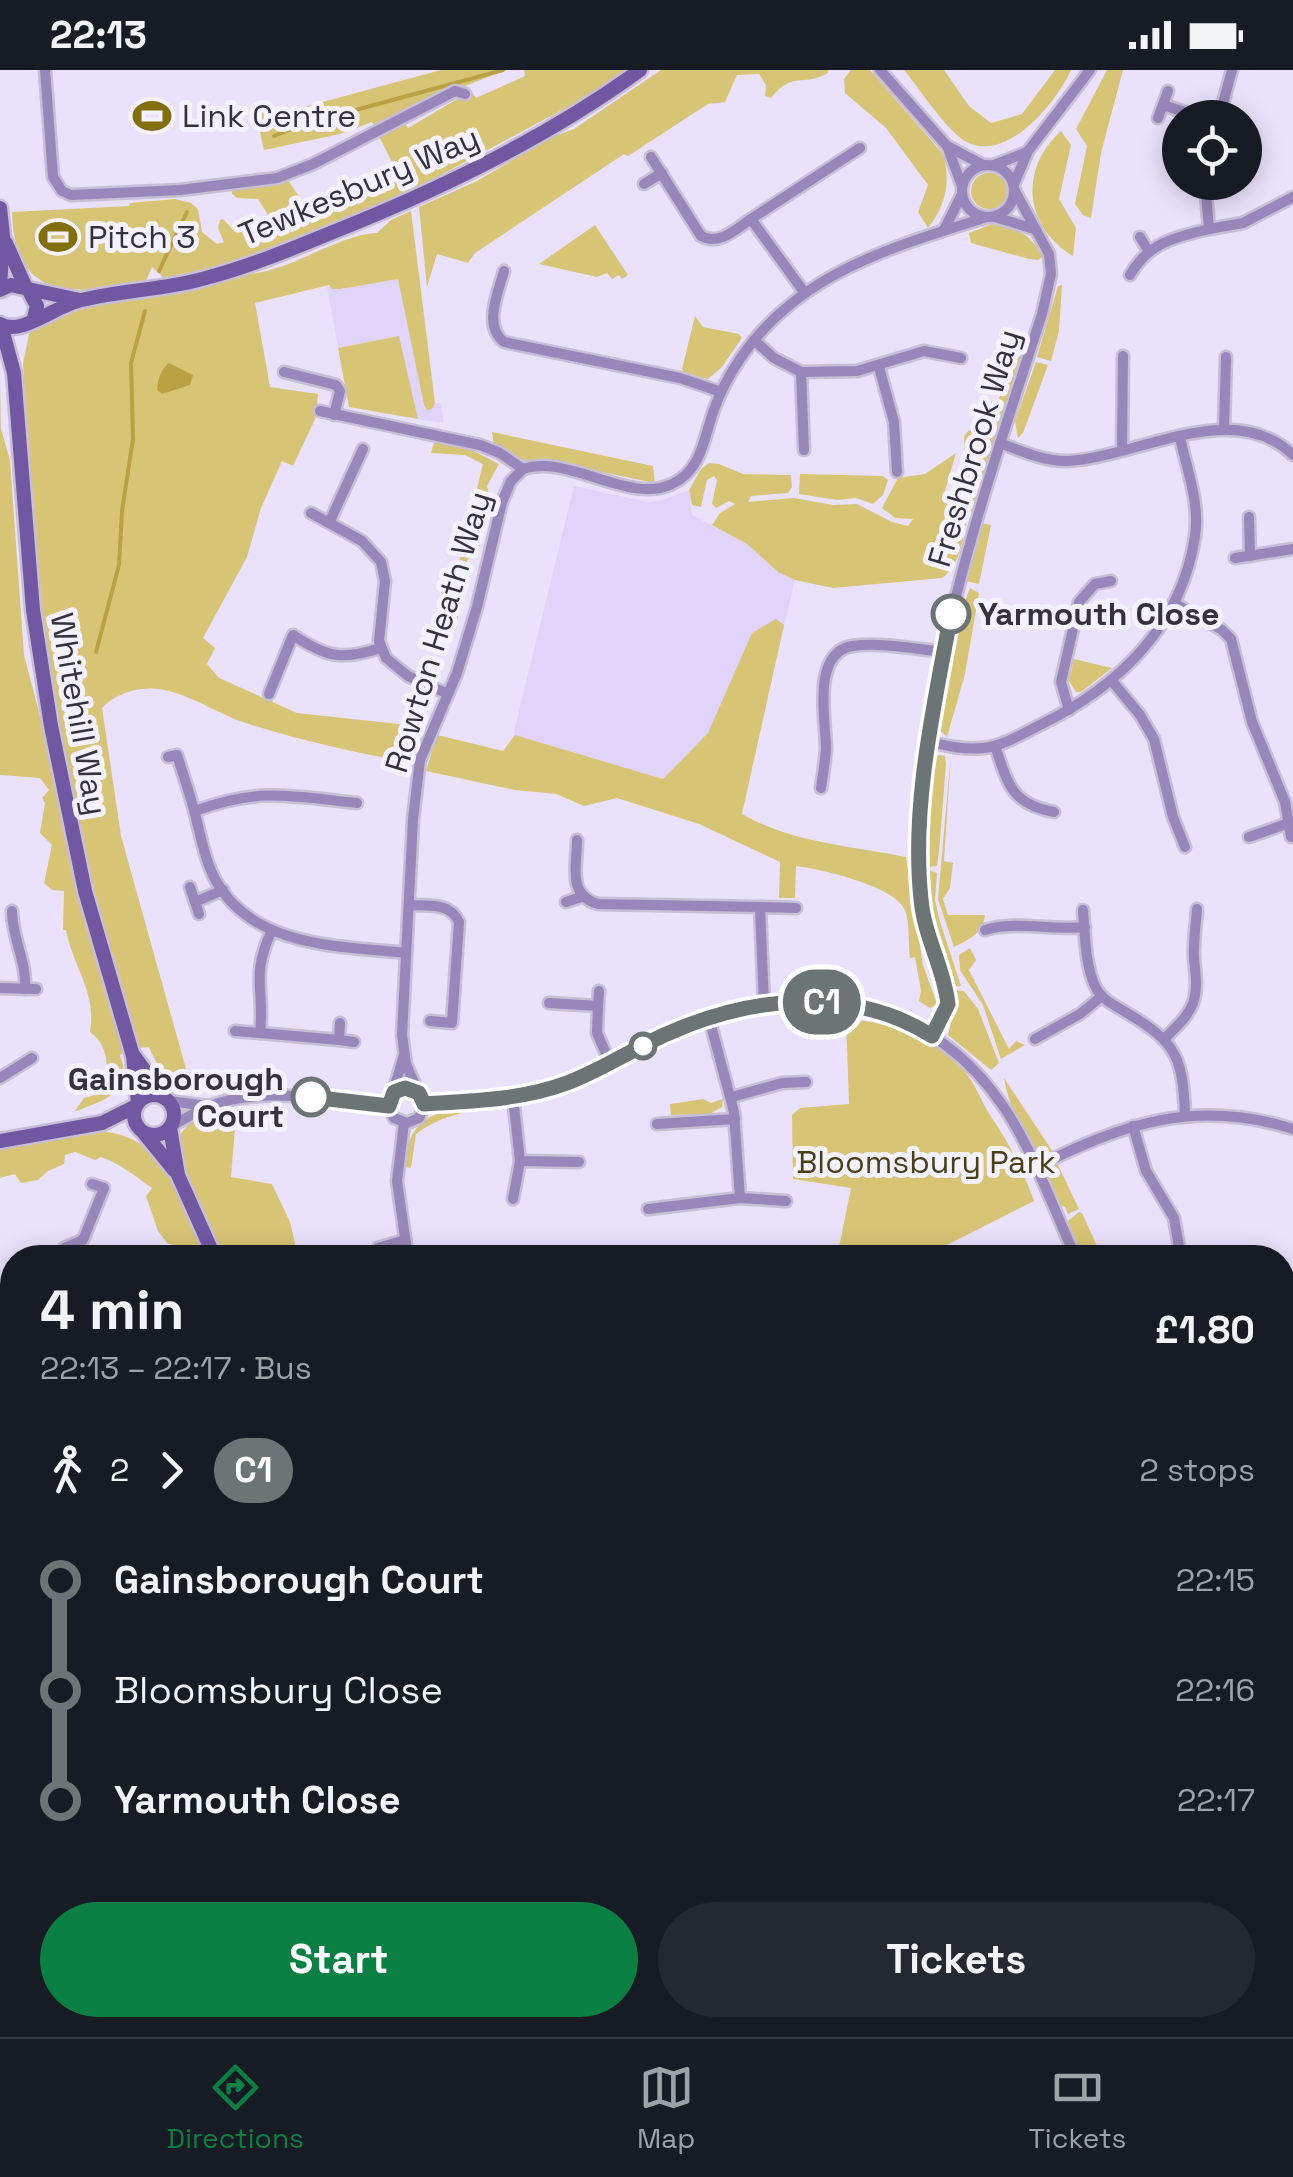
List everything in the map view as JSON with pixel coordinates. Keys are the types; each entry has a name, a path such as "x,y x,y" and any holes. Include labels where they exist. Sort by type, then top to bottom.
{"main road":[{"name":"Tewkesbury Way","path":"28,323 80,300 208,278 353,224 522,142 640,70"},
{"path":"0,208 0,290"},
{"path":"1,324 11,329 28,323 37,306 2,248"},
{"name":"Tewkesbury Way","path":"0,290 12,285 80,300"},
{"name":"Whitehill Way","path":"14,373 28,323"},
{"name":"Whitehill Way","path":"1,324 14,373 33,610 51,726 85,891 134,1056 137,1105"},
{"path":"0,353 16,405"},
{"name":"Whitehill Way","path":"134,1056 167,1099"},
{"path":"0,1141 102,1123 151,1095 167,1099 175,1113 171,1127 178,1175 209,1245"},
{"path":"137,1105 134,1118 178,1175"},
{"path":"102,1123 160,1135 171,1127"}],"street":[{"path":"45,70 52,177 62,191 71,195 272,179 313,164 455,91 465,94"},
{"path":"880,70 947,146 972,212 1035,230"},
{"path":"320,411 480,446 500,453 522,469 546,466 644,488 672,485 695,464 721,392 754,340 804,292 860,260 1007,210 1028,152 1090,70"},
{"path":"1224,100 1232,70"},
{"path":"1164,100 1168,90"},
{"path":"1158,118 1162,107"},
{"path":"947,146 1007,172 1014,188"},
{"path":"651,157 705,239 724,236 860,148"},
{"path":"944,230 968,174 1028,152"},
{"path":"847,156 854,168"},
{"path":"644,184 662,173"},
{"name":"Freshbrook Way","path":"932,1036 948,1004 921,900 922,805 944,652 964,563 1050,286 1049,254 1014,188"},
{"path":"1130,275 1148,250 1168,240 1243,223 1293,197"},
{"path":"1206,200 1209,229"},
{"path":"751,219 804,292"},
{"path":"1140,237 1148,250"},
{"path":"504,270 492,323 496,336 504,342 680,378 721,392"},
{"path":"486,281 500,284"},
{"path":"754,340 800,372 856,371 924,351 961,358"},
{"path":"1122,449 1123,356"},
{"path":"1224,429 1226,357"},
{"path":"878,366 902,458 897,472"},
{"path":"284,372 336,384 340,392 334,415"},
{"path":"800,372 804,450"},
{"path":"790,413 802,410"},
{"path":"1000,443 1067,461 1224,429 1260,434 1291,450"},
{"path":"930,742 966,748 996,746 1070,710 1112,681 1150,640 1174,603 1190,558 1196,524 1180,438"},
{"path":"330,522 360,470 363,449"},
{"name":"Rowton Heath Way","path":"394,1092 404,1055 406,953 420,760 448,694 477,608 502,502 511,481 522,469"},
{"path":"311,513 362,541 380,562 385,581 378,634 380,648 401,672 448,694"},
{"path":"1248,517 1250,556"},
{"path":"1235,558 1293,549"},
{"path":"1070,710 1061,682 1079,602 1095,584 1110,582"},
{"path":"1174,603 1231,639 1252,722 1284,802 1291,837"},
{"path":"268,694 287,631 336,656 359,656 380,648"},
{"path":"821,788 826,750 823,698 826,672 833,657 852,646 944,652"},
{"path":"1112,681 1140,714 1154,739 1173,815 1186,848"},
{"path":"996,746 1016,796 1047,806"},
{"path":"168,757 177,754 210,867 223,890 244,912 272,930 305,942 406,953"},
{"path":"195,812 247,795 357,803"},
{"path":"1249,837 1289,823"},
{"path":"578,840 575,876 581,897"},
{"path":"190,887 197,908 223,890"},
{"path":"566,902 581,897 598,904 796,908"},
{"path":"410,905 445,907 459,922 452,1023 430,1020"},
{"path":"760,907 764,1005"},
{"path":"1165,1038 1195,1002 1198,985 1194,958 1202,929 1197,908"},
{"path":"1083,910 1093,978 1102,996 1165,1038 1180,1071 1185,1114"},
{"path":"998,911 999,926"},
{"path":"0,988 30,989 12,912"},
{"path":"985,930 1024,925 1058,930 1085,927"},
{"path":"260,1034 262,1014 257,976 272,930"},
{"path":"599,991 597,1032 610,1063"},
{"path":"1034,1039 1080,1014 1102,996"},
{"path":"421,1098 419,1118 404,1123 392,1116 389,1106 394,1092 408,1088 421,1098 513,1097 566,1083 668,1033 709,1018 764,1005 818,1002 862,1006 897,1016 932,1036 962,1058 989,1086 1006,1110 1069,1245"},
{"path":"549,1003 598,1006"},
{"path":"1045,1017 1051,1030"},
{"path":"709,1018 732,1098 740,1198"},
{"path":"339,1040 340,1023"},
{"path":"235,1032 354,1042"},
{"name":"Rowton Heath Way","path":"404,1055 421,1098"},
{"path":"0,1078 32,1058"},
{"path":"732,1098 782,1084 806,1082"},
{"path":"167,1099 209,1106 274,1096 389,1106"},
{"path":"512,1199 520,1162 513,1097"},
{"path":"171,1127 209,1106"},
{"path":"1034,1168 1106,1135 1185,1114 1231,1115 1293,1129"},
{"path":"658,1124 735,1119"},
{"path":"404,1123 397,1181 406,1245"},
{"path":"1134,1126 1146,1171 1174,1218 1179,1245"},
{"path":"520,1162 579,1162"},
{"path":"71,1245 83,1240 104,1188"},
{"path":"648,1209 740,1198 786,1201"},
{"path":"388,1245 405,1240"}],"shaded area":[{"path":"398,279 424,405 432,409 435,403 441,403 444,423 418,419 399,336 338,348 327,286 340,289"},
{"path":"169,363 193,375 190,385 162,394 157,390 158,383"},
{"path":"574,486 648,502 689,490 692,515 747,544 778,572 795,580 744,798 663,779 515,735"}],"green space":[{"path":"441,70 506,70 398,112 408,128 471,91 476,98 525,76 524,70 627,70 592,94 422,185 251,262 248,274 281,267 346,240 377,233 391,220 411,211 435,403 427,410 424,405 398,279 340,289 329,285 255,303 270,387 318,394 316,417 293,466 282,461 261,508 247,557 203,638 215,648 207,664 219,678 297,713 417,726 407,762 263,728 168,691 131,691 102,708 121,836 193,1094 166,1075 149,1047 138,1048 83,852 51,678 40,642 23,364 29,334 37,321 91,300 196,288 167,281 152,267 145,283 96,289 54,286 37,278 24,264 12,212 129,206 175,199 198,209 202,232 217,244 224,242 218,228 220,220 235,232 270,218 258,199 237,198 232,189 288,180 306,207 315,210 377,182 395,168 372,122 340,134 264,150 255,110 304,107"},
{"path":"661,70 828,73 786,84 771,98 765,96 766,85 759,74 737,75 725,102 708,104 628,156 624,154 475,253 468,263 437,254 427,287 419,207 574,129"},
{"path":"851,70 870,70 943,154 945,193 928,228 918,212 928,185 886,128 845,93 844,79"},
{"path":"904,70 944,70 969,106 991,123 1022,114 1055,70 1071,70 1054,98 1028,126 997,145 981,146 965,141 949,128"},
{"path":"1107,70 1123,70 1101,153 1091,218 1083,215 1075,204 1087,146 1076,129"},
{"path":"1061,131 1071,145 1059,199 1076,228 1073,256 1045,229 1033,196 1038,162"},
{"path":"989,173 1002,178 1007,191 1002,204 989,209 976,204 971,191 976,178"},
{"path":"992,224 1022,233 1043,257 1029,259 971,243 969,233"},
{"path":"595,225 628,275 612,279 607,273 597,277 539,264"},
{"path":"1062,285 1059,331 1051,361 1037,357 1058,286"},
{"path":"695,316 703,327 739,334 742,338 722,367 708,379 684,373 682,369"},
{"path":"399,336 418,419 349,407 338,348"},
{"path":"1014,355 1022,357 973,512 969,512 958,557 942,578 833,588 795,580 778,572 747,544 712,525 720,513 735,504 729,501 716,508 712,504 717,480 714,476 707,480 701,507 692,505 689,490 709,463 743,474 791,475 788,493 751,496 748,502 794,498 833,505 857,504 908,526 913,519 895,518 882,508 898,478 925,474 956,453 945,491 949,501 965,464 964,436 974,425 984,428 994,413"},
{"path":"1036,362 1048,365 1018,438 1015,421"},
{"path":"0,379 1,429 10,460 24,655 80,897 125,1052 120,1055 124,1074 121,1086 103,1100 74,1112 84,1098 105,1092 107,1067 101,1044 90,1032 87,992 63,930 64,891 52,890 44,883 52,845 40,833 45,803 42,798 49,790 40,778 0,775"},
{"path":"492,432 653,466 655,483 554,462 520,460 494,446"},
{"path":"435,440 462,445 499,464 487,486 490,498 479,551 467,560 456,630 441,636 483,464 465,455 431,453"},
{"path":"800,474 883,476 888,480 883,495 873,504 856,498 837,500 799,494"},
{"path":"981,523 991,525 979,584 966,581"},
{"path":"970,588 979,593 965,674 947,737 939,729 960,604 964,604"},
{"path":"776,619 784,625 742,814 801,837 906,857 923,965 937,1004 930,1008 919,1001 921,991 915,957 910,958 905,910 873,886 796,866 795,898 779,898 780,862 699,824 617,798 584,806 556,794 515,790 426,771 437,735 503,751 515,735 663,779 708,733 752,633"},
{"path":"1074,659 1112,668 1076,692 1069,681"},
{"path":"951,753 944,861 953,863 950,888 943,899 948,915 985,915 978,931 954,947 938,899"},
{"path":"938,755 945,756 946,764 939,852 937,866 928,867 931,776"},
{"path":"927,873 937,873 935,900 961,986 952,987 938,945 928,888"},
{"path":"970,948 976,960 969,970 1009,1049 1016,1041 1025,1045 1001,1059 983,1005 960,970 959,955"},
{"path":"953,990 964,991 978,1009 999,1063 991,1070 948,1035 955,1005"},
{"name":"Bloomsbury Park","path":"846,1019 879,1024 926,1041 969,1077 1021,1169 1034,1201 947,1245 839,1245 851,1188 793,1179 792,1115 800,1108 849,1104"},
{"path":"1004,1078 1053,1152 1037,1152 1026,1139"},
{"path":"703,1099 711,1103 723,1099 722,1107 710,1114 671,1115 670,1104"},
{"path":"493,1105 434,1123 416,1134 411,1168 403,1167 413,1134 432,1116"},
{"path":"208,1115 236,1115 231,1177 272,1184 290,1222 295,1245 217,1245 177,1149 187,1127"},
{"path":"96,1131 140,1144 169,1174 203,1245 168,1244 158,1231 146,1196 152,1188 101,1157 95,1160 75,1152 65,1155 64,1164 38,1180 21,1183 15,1174 0,1178 0,1149"},
{"path":"1057,1163 1079,1209 1068,1214 1059,1205 1048,1179"},
{"path":"1082,1213 1097,1245 1078,1245 1068,1221"}],"waterway":[{"path":"274,136 304,124 503,70"},
{"path":"159,271 187,212"},
{"path":"96,652 119,565 133,439 131,363 145,311"}],"bus line":[{"name":"C1","path":"311,1097 389,1106 394,1092 405,1088 419,1093 424,1104 513,1097 584,1076 681,1028 764,1005 818,1002 870,1008 897,1016 932,1036 946,1012 948,997 923,915 922,805 951,614"}],"place":[{"name":"Link Centre","path":"152,116"},
{"name":"Pitch 3","path":"58,237"},
{"name":"Yarmouth Close","path":"951,614"},
{"name":"Gainsborough Court","path":"311,1097"}]}
